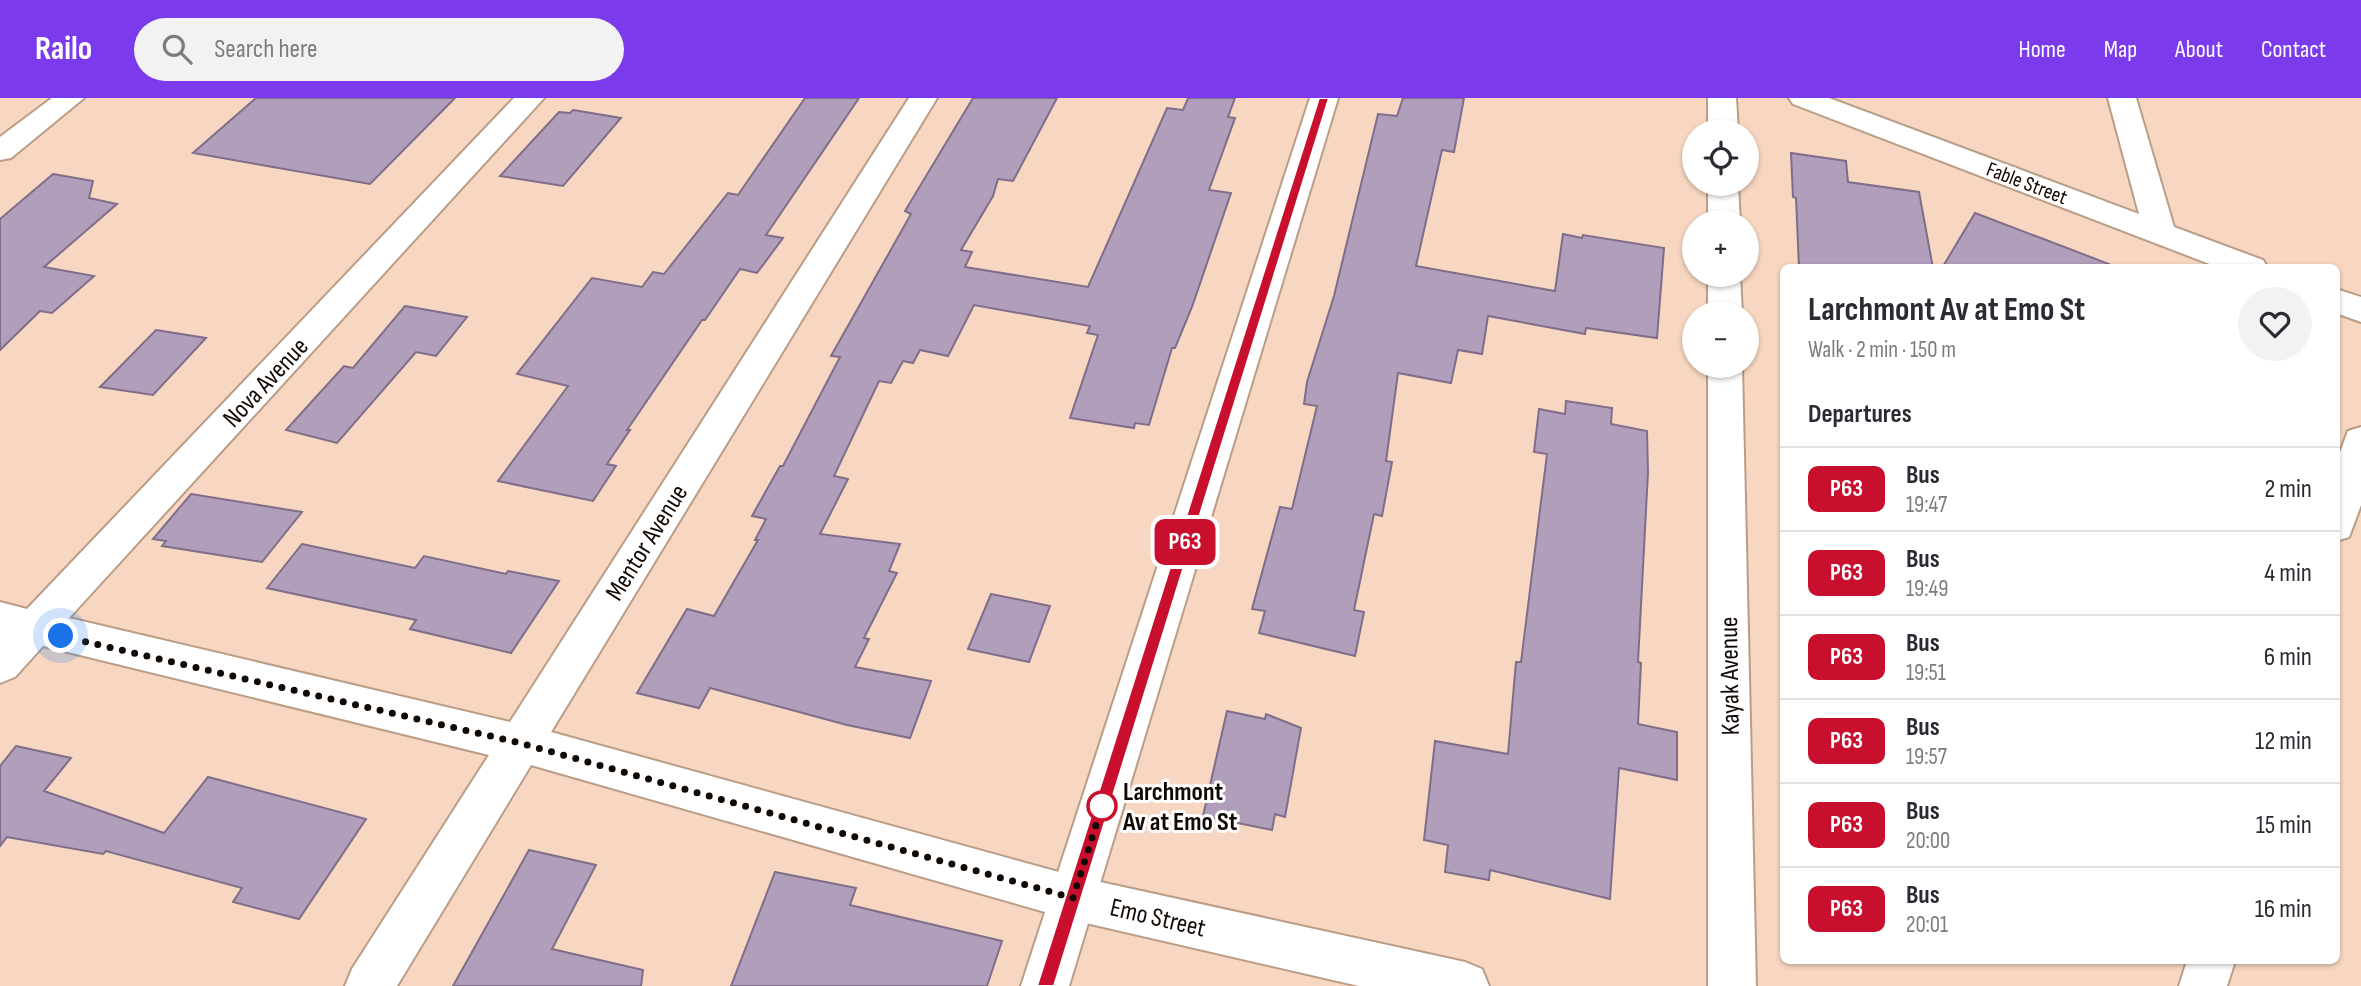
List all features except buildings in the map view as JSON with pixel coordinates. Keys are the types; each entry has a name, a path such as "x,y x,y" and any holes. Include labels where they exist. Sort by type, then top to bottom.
{"street":[{"path":"0,151 70,98"},
{"name":"Nova Avenue","path":"0,665 17,624 530,98"},
{"name":"Mentor Avenue","path":"369,986 923,98"},
{"path":"1045,986 1324,98"},
{"path":"1722,98 1723,119"},
{"name":"Fable Street","path":"1803,98 2241,264"},
{"path":"2122,98 2160,233"},
{"path":"2340,302 2361,310"},
{"name":"Kayak Avenue","path":"1725,378 1732,986"},
{"path":"2340,512 2361,441"},
{"name":"Emo Street","path":"17,624 520,743 1073,898 1465,986"},
{"path":"2203,986 2210,964"}],"bus line":[{"name":"P63","path":"1045,986 1324,98"}],"place":[{"name":"Larchmont Av at Emo St","path":"1102,806"}],"route":[{"path":"61,636 520,743 1073,898 1102,806"}]}
